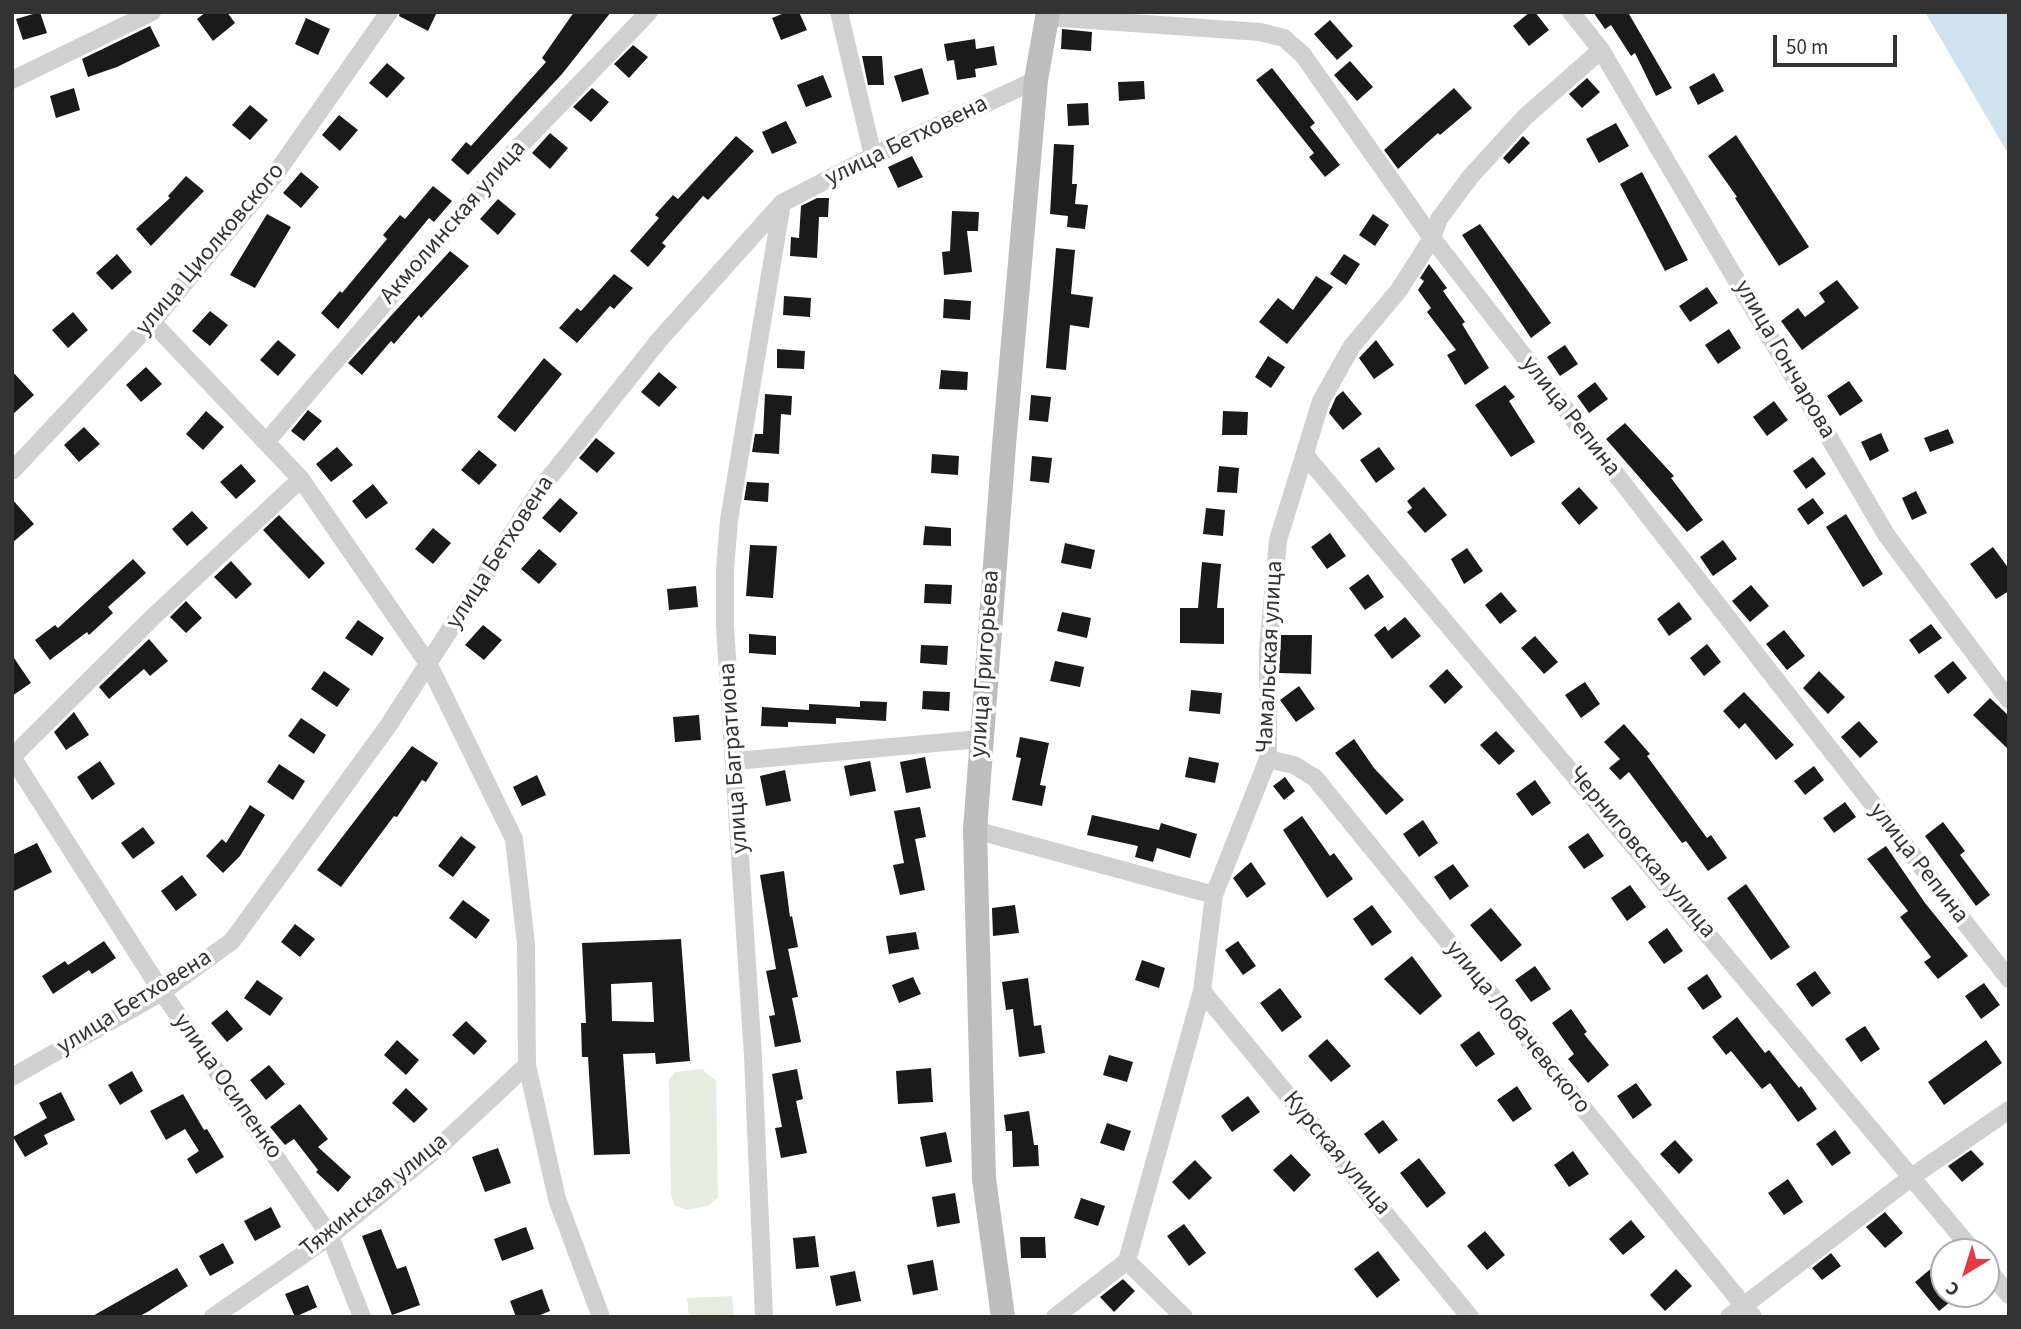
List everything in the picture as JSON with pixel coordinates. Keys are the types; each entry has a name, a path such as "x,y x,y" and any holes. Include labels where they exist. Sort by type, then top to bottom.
{"main road":[{"name":"улица Григорьева","path":"1003,1317 984,1179 975,830 980,739 1036,80 1047,14"}],"street":[{"path":"12,80 152,12"},
{"name":"улица Циолковского","path":"14,464 152,322 274,176 389,12"},
{"name":"Акмолинская улица","path":"267,441 513,153 649,12"},
{"path":"839,12 873,156"},
{"name":"улица Гончарова","path":"1571,12 1601,50 1887,536 2009,700"},
{"name":"улица Репина","path":"1047,14 1260,32 1284,38 1303,55 1432,238 2009,979"},
{"name":"Чамальская улица","path":"1127,1261 1202,992 1214,895 1268,759 1268,649 1278,540 1321,401 1352,346 1399,290 1432,238 1439,219 1516,127 1601,50"},
{"name":"улица Бетховена","path":"12,1077 162,992 232,941 337,801 429,665 541,488 660,339 782,203 873,156 1036,80"},
{"name":"улица Багратиона","path":"764,1317 753,1056 736,761 725,626 728,533 782,203"},
{"path":"152,322 301,479 429,665 514,839 526,944 527,1065 556,1199 601,1317"},
{"name":"Черниговская улица","path":"1306,456 1963,1238"},
{"path":"12,757 153,617 301,479"},
{"path":"736,761 980,739"},
{"name":"улица Осипенко","path":"12,757 162,992 330,1236 362,1317"},
{"name":"улица Лобачевского","path":"1268,759 1294,765 1315,778 1742,1313"},
{"path":"975,830 1214,895"},
{"name":"Курская улица","path":"1202,992 1470,1317"},
{"name":"Тяжинская улица","path":"213,1317 330,1236 439,1147 527,1065"},
{"path":"1742,1313 1913,1176 2009,1110"},
{"path":"1055,1317 1127,1261 1184,1317"}],"shaded area":[{"path":"702,1069 716,1081 718,1198 707,1206 688,1210 675,1206 671,1195 669,1080 675,1072"},
{"path":"732,1296 734,1317 689,1317 687,1298"}],"water":[{"path":"1925,12 2009,12 2009,155"}],"building":[{"path":"40,12 47,33 23,40 16,19"},
{"path":"206,12 227,12 235,23 213,41 197,19"},
{"path":"400,12 437,12 428,31 399,16"},
{"path":"574,12 611,12 562,74 468,175 451,160 466,142 471,146 546,62 542,58"},
{"path":"787,12 799,12 807,30 781,40 772,18"},
{"path":"1530,12 1535,12 1549,30 1529,46 1513,26"},
{"path":"1593,12 1631,12 1629,14 1672,88 1656,96 1635,53 1631,56 1611,25 1605,29"},
{"path":"306,18 330,29 318,55 295,44"},
{"path":"1330,20 1353,46 1337,60 1314,34"},
{"path":"150,26 160,46 117,67 88,77 82,59"},
{"path":"1062,29 1092,32 1091,51 1061,49"},
{"path":"975,39 976,49 994,46 997,65 975,69 976,77 957,80 954,60 947,61 944,44"},
{"path":"633,45 648,57 629,78 614,64"},
{"path":"862,56 882,56 884,85 868,85"},
{"path":"1350,61 1373,87 1357,101 1334,75"},
{"path":"387,63 405,78 387,98 369,83"},
{"path":"922,68 929,94 902,102 894,76"},
{"path":"1272,68 1315,123 1310,127 1340,165 1325,177 1309,157 1314,153 1256,80"},
{"path":"1714,73 1724,91 1698,105 1689,87"},
{"path":"823,75 832,97 806,107 797,85"},
{"path":"1587,78 1600,92 1582,108 1569,94"},
{"path":"1144,81 1145,99 1119,101 1118,82"},
{"path":"74,88 80,110 56,118 50,96"},
{"path":"592,88 609,102 591,122 573,107"},
{"path":"1454,88 1472,108 1440,135 1438,133 1398,169 1384,150"},
{"path":"1088,103 1089,125 1068,126 1067,104"},
{"path":"250,105 268,120 250,140 232,125"},
{"path":"339,115 358,130 340,151 322,135"},
{"path":"786,121 797,143 772,154 762,132"},
{"path":"1616,123 1629,146 1599,163 1586,139"},
{"path":"550,133 568,148 550,169 532,153"},
{"path":"1736,135 1809,247 1779,266 1735,198 1737,197 1708,156"},
{"path":"736,136 754,151 708,200 703,196 662,243 666,246 648,267 630,251 659,218 655,215 673,195 678,199"},
{"path":"1523,136 1530,143 1509,164 1503,158"},
{"path":"1054,144 1074,145 1072,184 1077,184 1075,204 1088,205 1085,229 1067,227 1068,216 1050,214"},
{"path":"912,156 923,177 898,188 888,167"},
{"path":"301,172 319,187 301,208 283,193"},
{"path":"1642,172 1688,260 1665,271 1620,184"},
{"path":"186,176 204,191 151,246 136,229 170,198 168,196"},
{"path":"433,186 452,201 434,222 429,218 338,329 321,313 340,291 342,293 387,239 383,235 400,215 405,219"},
{"path":"817,198 829,198 828,217 819,217 817,258 790,256 791,237 799,238 801,206"},
{"path":"498,199 516,214 498,235 480,219"},
{"path":"952,211 979,212 978,231 967,231 972,272 944,275 942,252 950,251"},
{"path":"267,214 291,227 255,288 230,275"},
{"path":"1373,214 1389,225 1375,246 1359,235"},
{"path":"1480,224 1551,323 1531,338 1462,235"},
{"path":"1056,248 1075,250 1071,294 1093,297 1089,328 1070,325 1066,370 1046,368"},
{"path":"450,251 469,266 394,344 391,341 362,375 348,363"},
{"path":"117,254 132,272 112,290 96,273"},
{"path":"1344,254 1360,264 1346,285 1330,274"},
{"path":"1429,264 1447,288 1443,291 1465,322 1462,324 1489,368 1465,385 1447,355 1456,350 1427,312 1431,308 1418,290 1424,281 1420,278"},
{"path":"614,274 633,288 614,309 610,306 577,343 559,328 577,308 581,311"},
{"path":"1316,276 1333,287 1287,344 1259,322 1278,298 1293,310"},
{"path":"1837,280 1859,308 1802,350 1781,321 1798,308 1805,317 1825,302 1819,293"},
{"path":"1707,287 1718,303 1690,322 1679,306"},
{"path":"784,296 811,298 810,317 783,315"},
{"path":"944,299 971,301 970,320 943,318"},
{"path":"210,311 228,325 210,346 192,331"},
{"path":"73,312 88,330 68,348 52,330"},
{"path":"1729,329 1741,348 1718,364 1705,345"},
{"path":"278,340 296,355 278,376 260,360"},
{"path":"1376,340 1394,365 1374,379 1359,358"},
{"path":"1565,345 1578,364 1560,376 1547,357"},
{"path":"777,349 805,351 804,369 777,368"},
{"path":"1268,356 1285,367 1271,388 1255,377"},
{"path":"544,358 562,374 515,432 497,417"},
{"path":"146,367 162,384 141,402 126,385"},
{"path":"941,370 968,372 967,390 939,389"},
{"path":"12,371 34,395 12,415"},
{"path":"659,372 677,387 659,407 641,392"},
{"path":"1849,381 1863,401 1840,416 1827,396"},
{"path":"1595,382 1608,399 1589,413 1577,396"},
{"path":"1505,385 1515,397 1509,401 1535,442 1511,457 1475,405"},
{"path":"1343,391 1362,414 1343,430 1329,413 1336,397"},
{"path":"765,394 792,396 791,415 781,414 779,454 752,452 755,434 763,434"},
{"path":"1031,395 1051,397 1048,422 1029,420"},
{"path":"1774,401 1788,420 1767,436 1753,417"},
{"path":"308,410 322,421 304,441 291,431"},
{"path":"206,411 224,427 203,450 186,434"},
{"path":"1223,411 1248,412 1247,435 1222,435"},
{"path":"1625,423 1674,476 1671,478 1703,520 1687,532 1606,439"},
{"path":"84,427 100,444 79,462 64,445"},
{"path":"1948,429 1954,443 1930,452 1924,438"},
{"path":"1881,433 1889,451 1870,461 1861,442"},
{"path":"596,438 615,453 597,473 579,458"},
{"path":"337,447 353,465 331,482 316,464"},
{"path":"1379,447 1395,469 1376,483 1360,460"},
{"path":"479,450 497,465 479,485 461,470"},
{"path":"932,454 959,456 958,475 931,473"},
{"path":"1032,456 1052,458 1049,483 1030,481"},
{"path":"1813,457 1826,474 1806,489 1793,471"},
{"path":"241,464 256,481 236,499 220,482"},
{"path":"1219,466 1239,468 1237,493 1217,492"},
{"path":"747,482 769,483 768,502 744,500"},
{"path":"373,484 388,503 366,519 352,501"},
{"path":"1424,487 1447,515 1425,533 1407,512 1412,508 1407,501"},
{"path":"1579,487 1598,508 1579,525 1561,503"},
{"path":"1916,491 1927,513 1912,520 1902,498"},
{"path":"560,498 578,513 560,533 542,518"},
{"path":"1813,498 1824,513 1808,525 1797,509"},
{"path":"12,499 34,524 12,543"},
{"path":"1206,508 1225,510 1223,536 1203,534"},
{"path":"192,511 208,528 187,546 172,529"},
{"path":"1846,514 1883,574 1863,587 1826,527"},
{"path":"279,515 325,563 309,579 263,530"},
{"path":"925,526 951,528 951,546 923,545"},
{"path":"433,528 451,543 433,564 415,549"},
{"path":"1330,533 1346,556 1327,569 1311,547"},
{"path":"1723,540 1737,559 1713,576 1700,557"},
{"path":"1065,543 1095,550 1091,569 1061,563"},
{"path":"750,545 777,546 773,598 746,596"},
{"path":"1993,547 2009,569 2009,591 1996,599 1970,564"},
{"path":"1467,548 1483,571 1464,584 1451,559"},
{"path":"539,549 557,564 539,584 521,569"},
{"path":"133,559 146,573 108,607 113,613 89,635 87,632 50,660 35,640 55,625 58,628"},
{"path":"231,561 252,584 236,599 214,577"},
{"path":"1202,562 1221,564 1217,608 1224,608 1224,644 1180,643 1180,608 1198,608"},
{"path":"1368,574 1384,597 1365,610 1349,588"},
{"path":"925,584 952,585 951,604 924,603"},
{"path":"1751,585 1769,606 1750,622 1732,601"},
{"path":"696,586 698,607 669,610 667,589"},
{"path":"1501,592 1517,611 1500,624 1485,605"},
{"path":"186,601 202,618 186,633 170,617"},
{"path":"1679,602 1692,619 1669,636 1657,619"},
{"path":"1062,612 1091,618 1087,638 1057,631"},
{"path":"1405,617 1421,636 1392,659 1374,635 1385,626 1388,631"},
{"path":"358,620 384,638 372,656 345,638"},
{"path":"1931,624 1942,638 1919,654 1909,640"},
{"path":"483,625 502,640 484,660 465,645"},
{"path":"1784,630 1805,656 1787,670 1766,644"},
{"path":"749,634 776,636 776,655 749,653"},
{"path":"1281,635 1312,635 1311,674 1279,673"},
{"path":"1535,636 1558,662 1544,674 1521,648"},
{"path":"149,639 168,661 150,676 144,669 109,699 99,687"},
{"path":"1707,644 1721,662 1704,676 1690,658"},
{"path":"921,645 948,646 947,665 920,663"},
{"path":"12,655 31,683 12,696"},
{"path":"1055,661 1084,667 1080,687 1050,681"},
{"path":"1953,661 1967,678 1948,694 1934,676"},
{"path":"1447,669 1463,687 1445,704 1429,686"},
{"path":"324,671 350,689 337,707 311,689"},
{"path":"1819,671 1845,697 1828,714 1803,688"},
{"path":"1585,682 1600,704 1581,718 1565,695"},
{"path":"1299,686 1315,709 1296,722 1280,700"},
{"path":"1191,690 1222,693 1220,714 1189,711"},
{"path":"923,691 950,692 949,711 922,709"},
{"path":"1744,692 1794,745 1776,760 1745,723 1739,729 1723,711"},
{"path":"1990,698 2009,716 2009,750 1973,715"},
{"path":"860,701 887,702 886,721 836,718 836,724 788,722 788,727 761,726 762,707 809,710 809,704 860,707"},
{"path":"74,712 89,735 66,750 54,732"},
{"path":"699,715 701,740 675,742 673,717"},
{"path":"301,718 326,735 314,754 288,736"},
{"path":"1859,721 1878,742 1860,758 1841,737"},
{"path":"1624,724 1650,754 1647,756 1707,838 1711,835 1727,858 1708,871 1686,841 1682,843 1629,772 1620,780 1609,768 1620,759 1604,742"},
{"path":"1496,731 1515,751 1499,765 1480,745"},
{"path":"1020,737 1049,743 1040,785 1046,786 1042,806 1012,800 1021,758 1016,757"},
{"path":"1354,739 1374,768 1404,800 1386,815 1335,753"},
{"path":"412,746 438,763 426,782 422,780 397,817 394,816 341,887 317,870"},
{"path":"925,757 931,788 906,793 900,762"},
{"path":"1189,757 1219,763 1215,783 1185,777"},
{"path":"100,761 115,784 92,800 77,777"},
{"path":"870,761 876,791 850,796 844,766"},
{"path":"279,764 305,781 293,800 267,782"},
{"path":"1814,766 1824,780 1805,795 1794,781"},
{"path":"785,770 791,801 766,806 760,776"},
{"path":"537,775 546,795 522,806 513,787"},
{"path":"1285,777 1295,791 1284,800 1273,786"},
{"path":"1535,780 1551,803 1532,816 1516,794"},
{"path":"1845,802 1856,817 1834,833 1823,818"},
{"path":"250,805 265,815 240,856 223,873 206,856 222,839 226,843"},
{"path":"920,807 926,837 915,839 925,890 900,895 893,865 904,863 894,811"},
{"path":"1092,815 1159,830 1161,823 1197,834 1190,858 1157,848 1153,862 1135,857 1138,846 1087,835"},
{"path":"1302,816 1330,856 1334,853 1353,879 1327,898 1283,830"},
{"path":"1423,820 1438,843 1419,857 1403,834"},
{"path":"1943,822 1965,851 1960,855 1990,895 1976,906 1925,836"},
{"path":"143,827 155,843 133,859 121,843"},
{"path":"1588,833 1604,856 1584,869 1568,847"},
{"path":"461,836 476,847 453,877 438,866"},
{"path":"37,843 52,872 12,892 12,855"},
{"path":"1886,846 1925,903 1968,956 1938,979 1924,962 1931,957 1900,917 1908,911 1867,859"},
{"path":"1251,862 1266,884 1247,898 1233,878"},
{"path":"1453,864 1469,886 1450,900 1434,877"},
{"path":"784,871 790,917 792,916 798,947 788,949 798,997 792,998 801,1042 775,1047 769,1016 775,1015 766,971 776,969 760,875"},
{"path":"182,875 197,895 176,911 161,891"},
{"path":"1746,884 1790,947 1771,960 1727,898"},
{"path":"1630,885 1646,907 1627,921 1611,898"},
{"path":"463,900 490,920 476,939 449,918"},
{"path":"1015,905 1019,933 993,936 992,908"},
{"path":"1372,905 1392,932 1372,946 1353,919"},
{"path":"1491,908 1522,945 1501,962 1470,925"},
{"path":"295,924 315,939 300,957 281,942"},
{"path":"1667,928 1683,951 1664,964 1648,942"},
{"path":"916,932 919,949 889,954 886,936"},
{"path":"681,939 690,1061 656,1064 655,1053 623,1054 630,1154 594,1155 588,1057 582,1057 581,1023 586,1023 582,943","holes":["652,982 654,1022 612,1021 611,984"]},
{"path":"104,941 116,958 92,974 89,970 53,994 42,976 65,961 68,965"},
{"path":"1238,941 1256,966 1243,975 1225,950"},
{"path":"1412,956 1442,996 1420,1015 1384,979"},
{"path":"1142,960 1165,968 1159,988 1135,980"},
{"path":"1535,966 1551,989 1531,1002 1515,980"},
{"path":"1815,971 1831,993 1812,1007 1796,984"},
{"path":"1707,974 1722,997 1703,1010 1687,988"},
{"path":"913,977 921,994 899,1003 892,985"},
{"path":"1028,978 1034,1026 1041,1025 1045,1053 1019,1057 1013,1009 1006,1010 1002,982"},
{"path":"257,980 283,998 270,1016 244,998"},
{"path":"1984,983 2000,1005 1981,1019 1965,996"},
{"path":"1280,988 1302,1017 1282,1032 1260,1003"},
{"path":"1571,1009 1587,1032 1584,1034 1609,1065 1588,1083 1568,1059 1574,1054 1552,1023"},
{"path":"227,1010 243,1029 227,1042 211,1023"},
{"path":"1737,1017 1765,1053 1769,1050 1799,1088 1801,1086 1817,1109 1798,1122 1770,1083 1762,1089 1731,1051 1726,1055 1712,1037"},
{"path":"466,1021 487,1041 474,1055 452,1035"},
{"path":"1865,1026 1880,1049 1861,1062 1845,1039"},
{"path":"1479,1031 1495,1054 1476,1067 1460,1045"},
{"path":"1327,1039 1351,1066 1331,1082 1308,1056"},
{"path":"397,1040 419,1060 406,1075 384,1055"},
{"path":"1986,1040 2002,1063 1944,1105 1928,1082"},
{"path":"1109,1055 1133,1062 1127,1082 1103,1075"},
{"path":"269,1065 285,1084 266,1100 250,1080"},
{"path":"931,1068 933,1102 898,1104 896,1071"},
{"path":"797,1069 803,1099 796,1101 807,1153 781,1158 775,1128 782,1127 772,1074"},
{"path":"132,1071 143,1091 120,1105 108,1085"},
{"path":"1636,1083 1652,1105 1633,1119 1617,1096"},
{"path":"1517,1086 1532,1109 1513,1122 1497,1100"},
{"path":"406,1088 428,1109 414,1123 392,1103"},
{"path":"61,1092 75,1120 44,1135 48,1144 25,1157 13,1137 47,1118 39,1103"},
{"path":"183,1094 224,1157 196,1174 187,1159 199,1151 185,1129 166,1140 150,1111"},
{"path":"1248,1096 1260,1112 1232,1132 1221,1116"},
{"path":"300,1104 328,1139 318,1147 351,1177 338,1192 316,1172 318,1170 294,1139 285,1145 270,1127"},
{"path":"1029,1111 1034,1145 1038,1145 1039,1166 1013,1167 1012,1131 1006,1131 1004,1115"},
{"path":"1383,1120 1398,1140 1379,1154 1364,1134"},
{"path":"1107,1123 1131,1131 1124,1151 1100,1143"},
{"path":"1835,1130 1851,1153 1832,1166 1816,1144"},
{"path":"946,1132 952,1162 926,1167 920,1137"},
{"path":"1675,1140 1693,1160 1679,1174 1660,1154"},
{"path":"498,1148 511,1183 485,1192 472,1157"},
{"path":"1971,1150 1984,1164 1962,1182 1948,1166"},
{"path":"1573,1151 1589,1174 1569,1187 1554,1165"},
{"path":"1291,1154 1311,1175 1294,1192 1273,1170"},
{"path":"1419,1158 1446,1193 1427,1208 1400,1173"},
{"path":"1195,1160 1212,1178 1189,1200 1172,1182"},
{"path":"1788,1179 1803,1202 1784,1215 1768,1193"},
{"path":"955,1193 960,1223 937,1227 932,1197"},
{"path":"1081,1198 1105,1206 1098,1226 1074,1218"},
{"path":"271,1207 281,1227 255,1241 244,1221"},
{"path":"1885,1212 1903,1233 1885,1248 1866,1227"},
{"path":"1631,1220 1645,1237 1623,1255 1609,1239"},
{"path":"1184,1224 1206,1253 1189,1266 1167,1236"},
{"path":"526,1227 534,1249 502,1261 494,1239"},
{"path":"381,1229 397,1269 406,1266 420,1305 392,1315 362,1236"},
{"path":"1485,1231 1505,1255 1487,1270 1467,1246"},
{"path":"815,1236 819,1267 796,1269 793,1238"},
{"path":"1020,1237 1045,1237 1046,1258 1021,1258"},
{"path":"223,1243 234,1263 210,1276 199,1256"},
{"path":"1378,1251 1400,1280 1377,1298 1354,1269"},
{"path":"1831,1253 1841,1266 1822,1280 1812,1268"},
{"path":"933,1260 938,1290 913,1295 907,1265"},
{"path":"177,1268 188,1286 149,1311 138,1317 91,1317"},
{"path":"1676,1269 1692,1286 1665,1311 1650,1295"},
{"path":"1930,1270 1930,1300 1915,1282"},
{"path":"855,1271 861,1301 836,1306 830,1276"},
{"path":"1123,1279 1135,1291 1114,1312 1100,1297"},
{"path":"308,1285 317,1307 295,1317 285,1294"},
{"path":"542,1289 550,1311 535,1317 516,1317 510,1301"}]}
